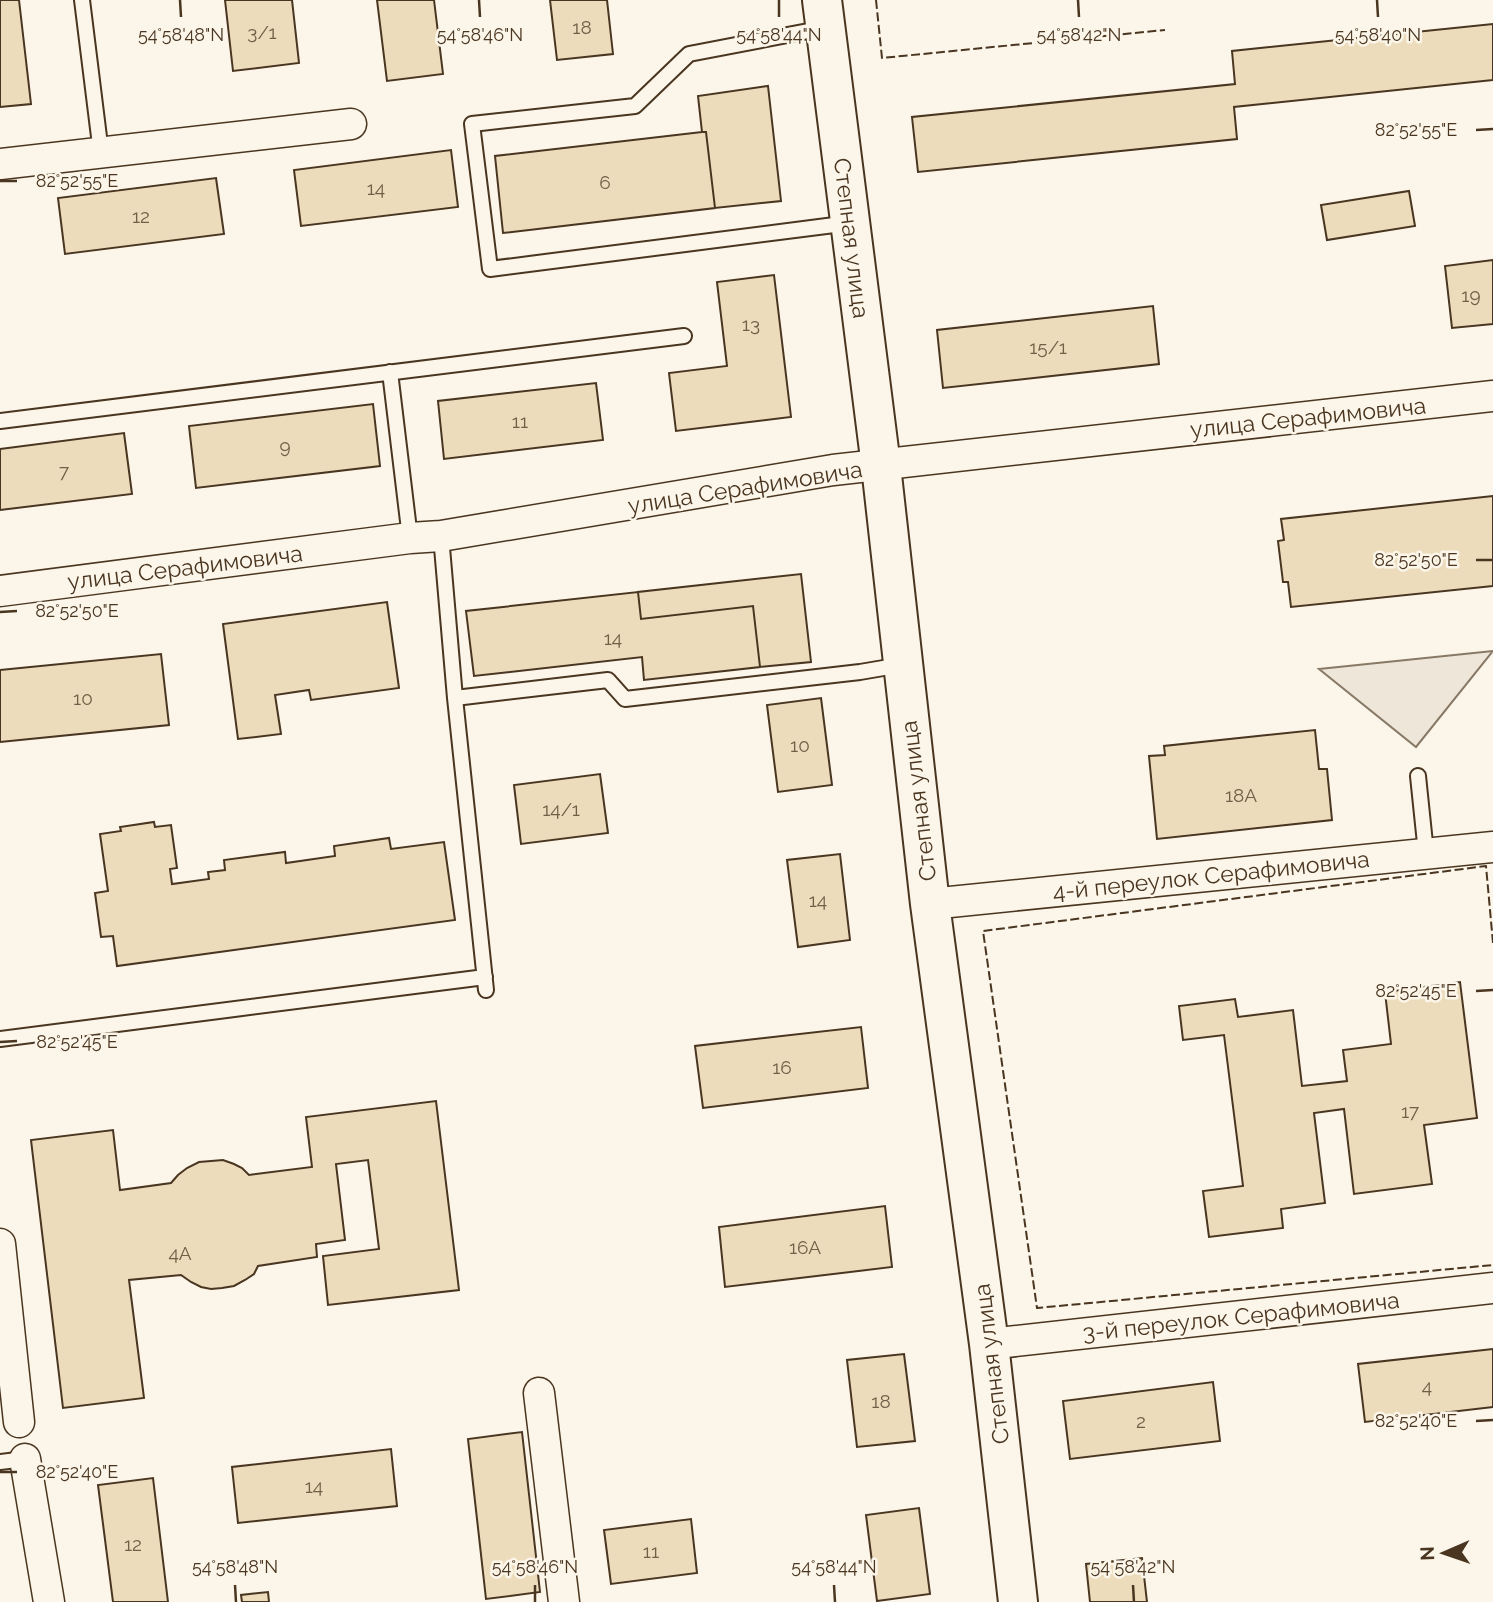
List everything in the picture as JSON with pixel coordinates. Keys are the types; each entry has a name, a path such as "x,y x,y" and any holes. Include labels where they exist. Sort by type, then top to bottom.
{"street":[{"name":"Степная улица","path":"824,14 881,466 930,904 989,1344 1018,1602"},
{"path":"0,164 351,124"},
{"name":"улица Серафимовича","path":"0,592 441,536 833,470 1493,396"},
{"name":"4-й переулок Серафимовича","path":"930,904 1493,847"},
{"path":"0,1244 19,1422"},
{"name":"3-й переулок Серафимовича","path":"989,1344 1493,1288"},
{"path":"539,1393 564,1602"},
{"path":"12,1461 49,1602"}],"lane":[{"path":"82,0 101,153"},
{"path":"824,14 689,54 635,106 471,124 490,270 850,223"},
{"path":"0,421 684,336"},
{"path":"390,372 410,538"},
{"path":"0,1039 485,984 441,536"},
{"path":"455,698 608,680 625,699 902,665"},
{"path":"1418,776 1426,853"}],"shaded area":[{"path":"1493,651 1416,747 1319,669"}],"building":[{"path":"0,0 19,0 31,104 0,107"},
{"path":"225,0 292,0 299,63 233,71"},
{"path":"377,0 434,0 443,74 387,81"},
{"path":"550,0 607,0 613,54 557,60"},
{"path":"1493,24 1493,80 1234,107 1237,139 918,172 912,117 1235,84 1232,51"},
{"path":"768,86 781,201 715,208 706,132 702,132 698,96"},
{"path":"706,132 715,208 503,233 495,156"},
{"path":"451,150 458,207 301,226 294,170"},
{"path":"216,178 224,234 65,254 58,198"},
{"path":"1409,191 1415,226 1327,240 1321,205"},
{"path":"1493,260 1493,324 1452,328 1445,266"},
{"path":"774,275 791,417 676,431 669,373 727,366 717,282"},
{"path":"1153,306 1159,364 943,388 937,330"},
{"path":"596,383 603,440 444,459 438,401"},
{"path":"373,404 380,466 196,488 189,426"},
{"path":"124,433 132,494 0,510 0,449"},
{"path":"1493,496 1493,586 1291,607 1288,582 1283,582 1278,541 1284,540 1281,519"},
{"path":"801,574 811,662 760,667 753,606 641,619 638,592"},
{"path":"638,592 641,619 753,606 760,667 644,680 642,657 474,676 466,611"},
{"path":"387,602 399,688 311,700 309,690 275,695 281,734 238,739 223,624"},
{"path":"161,654 169,725 0,742 0,670"},
{"path":"821,698 832,785 778,792 767,705"},
{"path":"1315,730 1319,769 1327,769 1332,820 1157,839 1149,756 1165,755 1164,746"},
{"path":"600,774 608,833 521,844 514,785"},
{"path":"154,822 155,827 171,825 177,868 170,869 172,884 209,879 208,872 225,870 224,860 285,852 286,863 335,856 334,846 389,838 391,849 444,842 455,920 117,966 113,936 101,937 95,893 108,891 100,834 121,831 120,827"},
{"path":"840,854 850,940 798,947 787,860"},
{"path":"1460,982 1477,1118 1424,1125 1432,1184 1354,1194 1344,1109 1314,1113 1325,1203 1281,1209 1283,1228 1209,1237 1203,1191 1243,1186 1224,1035 1183,1040 1179,1006 1235,999 1238,1017 1293,1010 1302,1086 1347,1081 1343,1050 1391,1044 1385,992"},
{"path":"861,1027 868,1088 703,1108 695,1046"},
{"path":"436,1101 459,1290 328,1305 323,1256 379,1249 368,1160 336,1164 345,1240 316,1244 317,1257 258,1266 254,1274 234,1286 211,1289 201,1287 181,1275 129,1280 144,1398 63,1408 31,1140 113,1130 120,1190 171,1183 187,1168 199,1162 223,1160 242,1168 249,1175 312,1167 306,1117"},
{"path":"885,1206 892,1267 725,1287 719,1227"},
{"path":"1493,1349 1493,1407 1365,1422 1358,1364"},
{"path":"904,1354 915,1441 857,1447 847,1360"},
{"path":"1213,1382 1220,1441 1070,1459 1063,1401"},
{"path":"522,1432 540,1592 486,1599 468,1439"},
{"path":"391,1449 397,1506 238,1523 232,1467"},
{"path":"153,1478 168,1602 113,1602 98,1485"},
{"path":"919,1508 930,1594 877,1601 866,1515"},
{"path":"691,1519 697,1573 611,1584 604,1530"},
{"path":"1142,1558 1147,1602 1090,1602 1086,1564"},
{"path":"268,1592 269,1602 242,1602 241,1595"}],"fence":[{"path":"876,0 882,58 1165,30"},
{"path":"1493,943 1486,866 983,931 1037,1308 1493,1265"}]}
